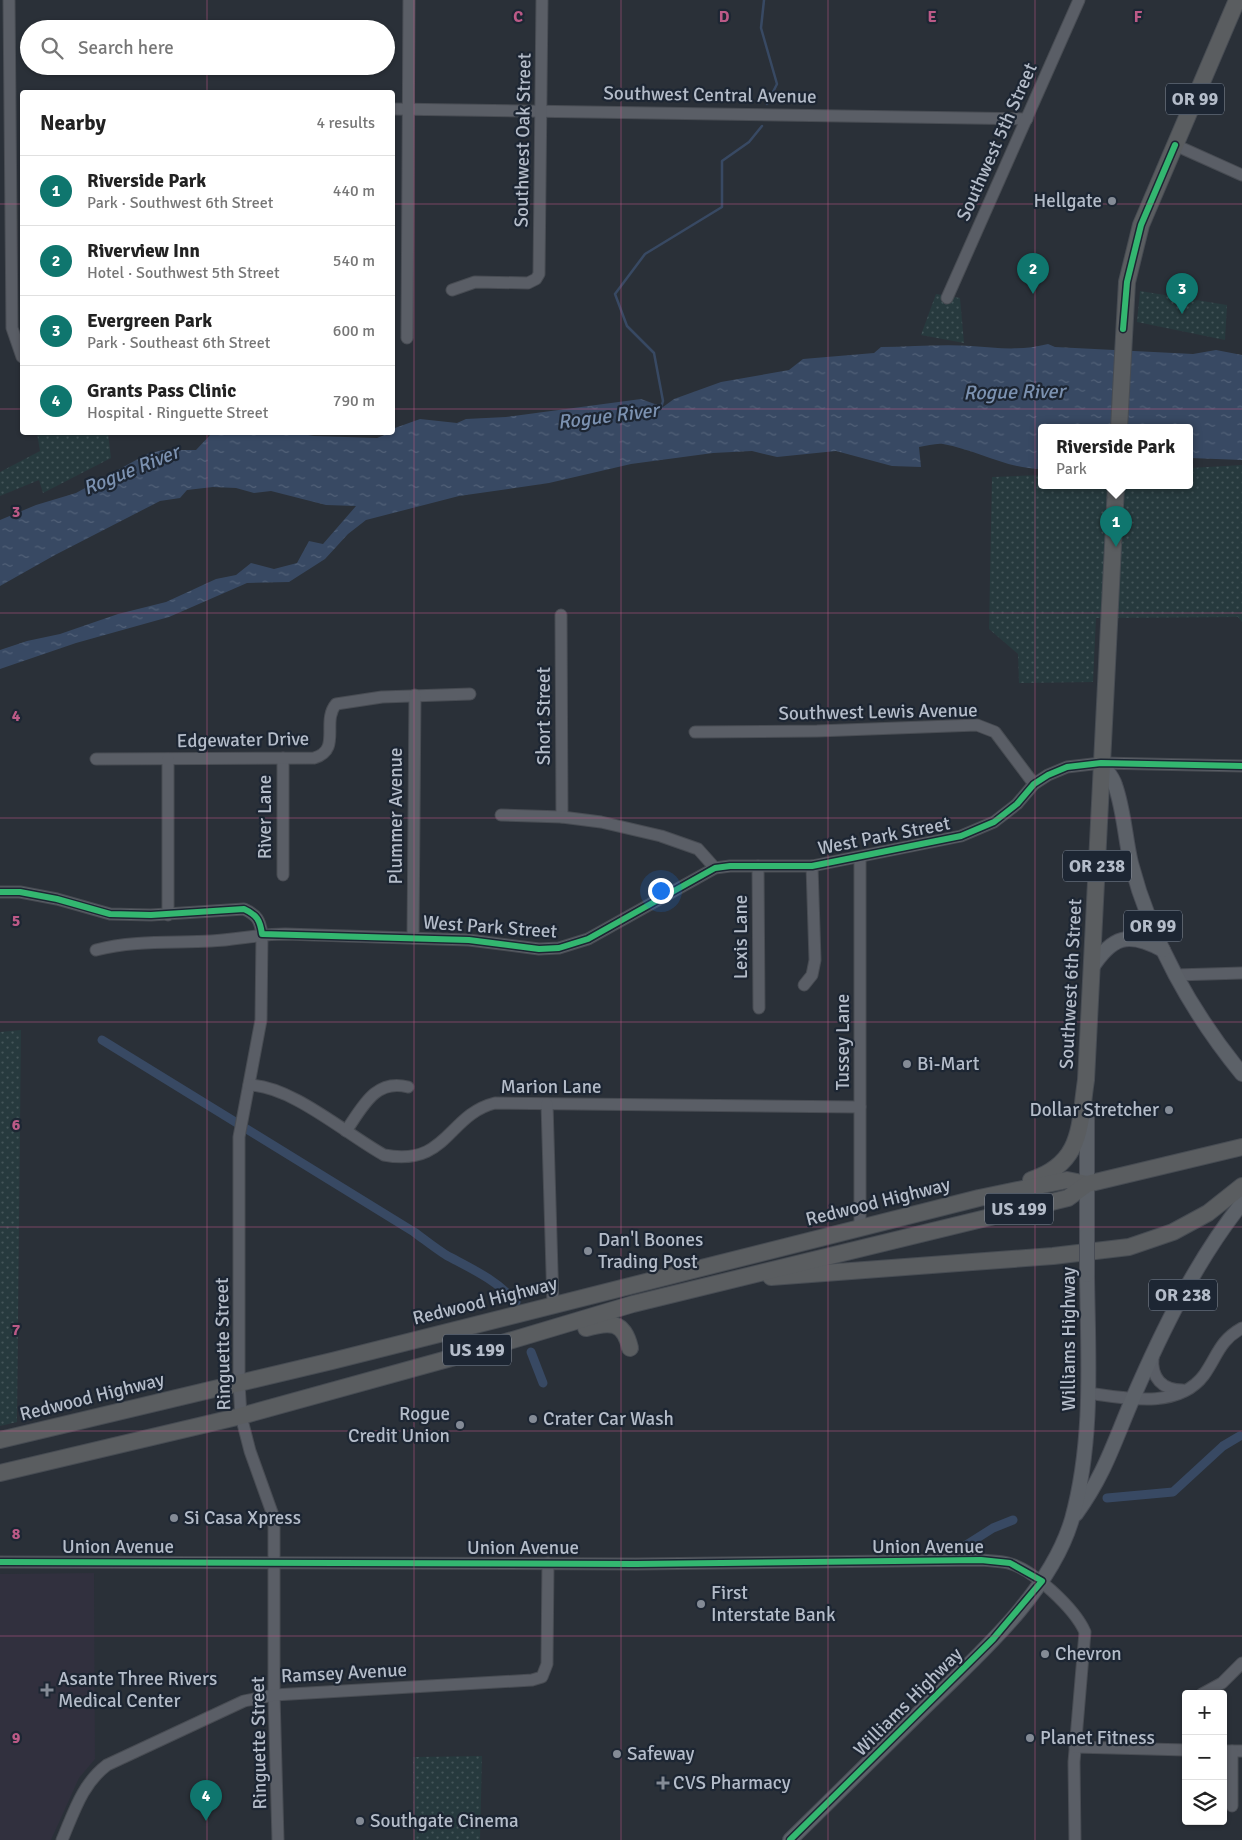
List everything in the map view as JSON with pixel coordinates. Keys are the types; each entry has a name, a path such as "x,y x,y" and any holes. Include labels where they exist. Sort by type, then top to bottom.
{"highway":[{"name":"OR 99","path":"1119,424 1127,282 1141,225 1237,0"},
{"name":"Southwest 6th Street","path":"1086,1080 1116,489"},
{"path":"979,1198 1042,1176 1061,1164 1076,1145 1086,1080"},
{"name":"US 199","path":"0,1474 241,1416 462,1355 633,1304 1068,1198 1087,1184 1242,1148"},
{"name":"US 199","path":"979,1198 1067,1180 1087,1184"},
{"path":"712,1284 768,1277 1053,1256 1129,1247 1173,1232 1208,1213 1242,1186"},
{"name":"Redwood Highway","path":"0,1440 239,1384 979,1198"},
{"path":"462,1355 510,1350 602,1323 615,1324 627,1335 630,1348"}],"main road":[{"name":"OR 99","path":"1101,763 1115,784 1131,864 1146,910 1163,950 1210,1032 1242,1074"},
{"path":"1091,968 1103,950 1116,941 1131,937 1138,938 1163,950"},
{"name":"Southwest 6th Street","path":"1086,1080 1087,1184"},
{"name":"Williams Highway","path":"1071,1521 1085,1458 1088,1393 1087,1184"},
{"name":"Williams Highway","path":"790,1840 993,1639 1042,1581 1071,1521 1100,1479 1132,1399 1204,1259 1216,1237 1242,1203"}],"street":[{"path":"9,0 16,121 17,248 6,328 20,353"},
{"path":"407,338 409,0"},
{"name":"Southwest Oak Street","path":"452,290 475,282 521,284 536,279 539,267 542,0"},
{"name":"Southwest 5th Street","path":"947,298 1078,0"},
{"name":"Southwest Central Avenue","path":"395,109 1027,119"},
{"path":"1175,145 1242,175"},
{"name":"Short Street","path":"561,615 562,817"},
{"name":"Edgewater Drive","path":"96,759 314,758 325,752 330,738 330,712 336,704 415,695 470,694"},
{"name":"Plummer Avenue","path":"413,938 415,695"},
{"name":"Southwest Lewis Avenue","path":"695,732 807,731 978,725 995,732 1034,784"},
{"name":"River Lane","path":"283,758 283,875"},
{"path":"168,759 168,915"},
{"name":"West Park Street","path":"96,950 126,945 219,940 262,934 469,940 539,949 566,947 588,939 716,868 812,866 976,832 1005,814 1034,784 1048,774 1067,767 1101,763 1242,766"},
{"path":"501,815 562,817 632,829 685,842 698,849 716,868"},
{"name":"Tussey Lane","path":"860,857 860,1227"},
{"name":"Lexis Lane","path":"758,866 758,1008"},
{"path":"804,985 812,975 815,960 812,866"},
{"path":"0,892 20,892 57,899 110,914 168,915 244,909 254,914 260,920 262,934"},
{"name":"Ringuette Street","path":"262,934 261,1020 240,1122 238,1151 239,1384 241,1416 250,1452 274,1518 274,1695 278,1840"},
{"path":"1176,975 1242,973"},
{"path":"346,1131 370,1096 377,1090 393,1084 408,1087"},
{"name":"Marion Lane","path":"249,1085 261,1085 280,1091 384,1155 404,1158 432,1150 477,1110 486,1105 496,1103 860,1107"},
{"path":"547,1104 553,1304"},
{"path":"1088,1393 1132,1399 1166,1397 1183,1390 1196,1384 1205,1374 1222,1343 1242,1328"},
{"path":"1153,1356 1152,1366 1156,1379 1166,1387 1183,1390"},
{"name":"Union Avenue","path":"0,1562 548,1563 981,1560 1010,1563 1042,1581 1079,1621 1084,1632 1075,1747 1075,1840"},
{"name":"Ramsey Avenue","path":"62,1840 81,1794 96,1774 107,1765 244,1701 274,1695 532,1680 542,1677 547,1664 548,1563"},
{"path":"1209,1690 1222,1683 1242,1664"},
{"path":"1075,1747 1182,1747"},
{"path":"1232,1806 1235,1750"}],"shaded area":[{"name":"Asante Three Rivers Medical Center","path":"94,1573 95,1759 79,1778 51,1840 0,1840 0,1574"}],"green space":[{"path":"1140,291 1227,305 1225,340 1137,322"},
{"path":"936,294 960,298 964,343 921,335"},
{"path":"37,435 108,435 111,458 43,493 39,480 0,496 0,472 40,451"},
{"path":"1242,465 1242,622 1238,617 1096,618 1093,682 1019,683 1018,654 989,629 992,477 1038,475 1038,489 1193,489 1193,468"},
{"path":"21,1030 17,1422 0,1426 0,1032"},
{"path":"482,1756 480,1840 414,1840 413,1757"}],"water":[{"name":"Rogue River","path":"1048,344 1055,347 1193,354 1216,350 1242,355 1242,460 1193,458 1193,424 1038,424 1038,469 1004,463 956,447 940,444 919,447 921,467 892,466 836,451 777,457 752,451 713,453 631,464 549,483 459,496 366,520 348,534 325,559 289,582 247,583 169,617 76,643 0,669 0,650 27,641 60,634 118,614 166,602 216,579 236,575 251,563 274,569 297,563 309,541 323,544 356,506 326,505 271,491 254,493 236,488 213,487 187,490 180,498 160,501 55,555 0,586 0,520 36,505 76,493 147,454 163,450 196,450 210,435 308,435 377,438 384,435 395,435 395,428 420,419 457,423 466,419 506,417 641,399 663,407 674,399 721,382 789,370 803,359 874,353 881,347 948,345 1019,348"}],"waterway":[{"path":"764,0 761,28 777,84 767,104"},
{"name":"Rogue River","path":"661,408 663,401 654,353 627,326 615,294 645,254 722,207 722,161 749,142 762,126"},
{"path":"102,1040 414,1232 446,1255 483,1275 516,1302"},
{"path":"531,1352 543,1383"},
{"path":"1107,1498 1173,1492 1223,1446 1240,1436"},
{"path":"963,1547 993,1528 1013,1520"}],"cycle path":[{"path":"1123,329 1127,282 1141,225 1175,145"},
{"path":"0,892 20,892 57,899 110,914 151,915 244,909 257,918 262,934 469,940 539,949 559,948 588,939 715,868 730,866 812,866 961,836 994,822 1017,804 1034,784 1048,775 1067,767 1101,763 1242,766"},
{"path":"0,1562 636,1564 981,1560 1010,1563 1042,1581 993,1639 790,1840"}],"place":[{"name":"Hellgate","path":"1112,201"},
{"name":"Riverview Inn","path":"1033,294"},
{"name":"Evergreen Park","path":"1182,314"},
{"name":"Riverside Park","path":"1116,547"},
{"name":"Bi-Mart","path":"907,1064"},
{"name":"Dollar Stretcher","path":"1169,1110"},
{"name":"Dan'l Boones Trading Post","path":"588,1251"},
{"name":"Crater Car Wash","path":"533,1419"},
{"name":"Rogue Credit Union","path":"460,1425"},
{"name":"Si Casa Xpress","path":"174,1518"},
{"name":"First Interstate Bank","path":"701,1604"},
{"name":"Chevron","path":"1045,1654"},
{"name":"Asante Three Rivers Medical Center","path":"47,1690"},
{"name":"Planet Fitness","path":"1030,1738"},
{"name":"Safeway","path":"617,1754"},
{"name":"CVS Pharmacy","path":"663,1783"},
{"name":"Grants Pass Clinic","path":"206,1821"},
{"name":"Southgate Cinema","path":"360,1821"}]}
